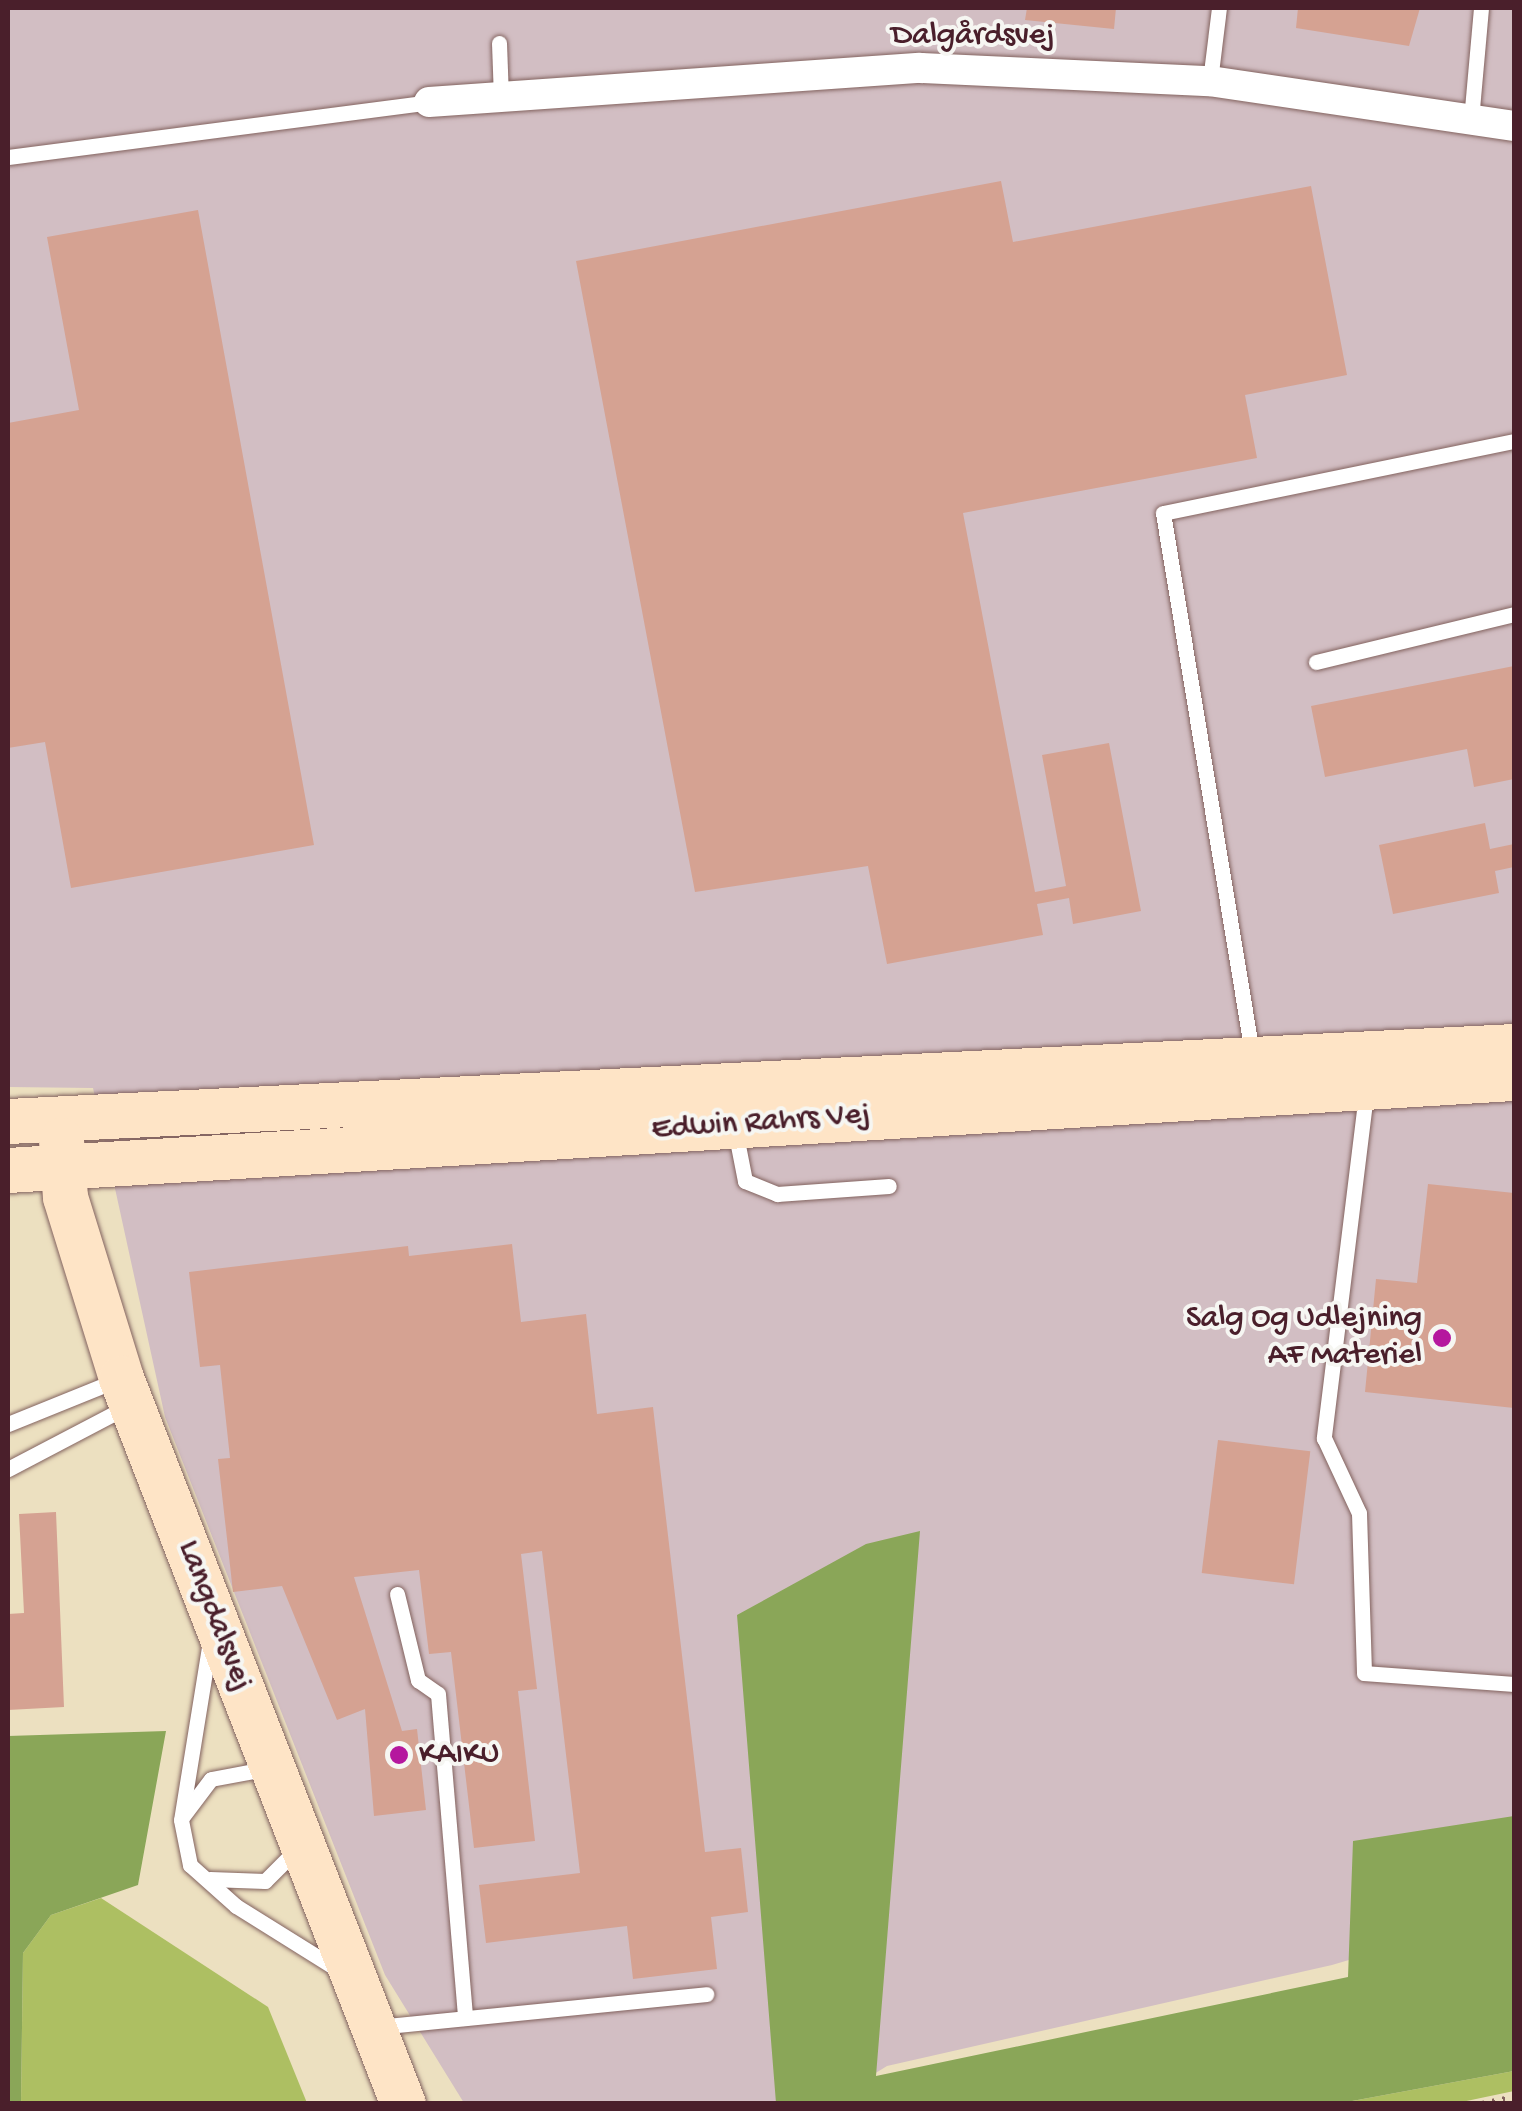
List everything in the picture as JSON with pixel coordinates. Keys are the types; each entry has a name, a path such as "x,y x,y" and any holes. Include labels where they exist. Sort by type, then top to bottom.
{"street":[{"name":"Dalgårdsvej","path":"429,102 920,68 1210,80 1514,126"},
{"name":"Edwin Rahrs Vej","path":"1366,1071 1514,1046"},
{"name":"Edwin Rahrs Vej","path":"8,1170 734,1108 1366,1071 1514,1078"},
{"name":"Edwin Rahrs Vej","path":"8,1121 734,1108"},
{"name":"Langdalsvej","path":"60,1118 62,1168 126,1391 403,2104"}],"lane":[{"path":"1210,80 1219,8"},
{"path":"1471,120 1481,8"},
{"path":"499,43 501,98"},
{"path":"8,157 429,102"},
{"path":"1255,1077 1163,514 1514,441"},
{"path":"1316,662 1514,614"},
{"path":"1366,1071 1324,1438 1359,1513 1364,1673 1514,1684"},
{"path":"734,1108 745,1180 776,1194 890,1186"},
{"path":"8,1424 126,1391"},
{"path":"8,1469 126,1391"},
{"path":"397,1594 418,1680 438,1694 466,2018"},
{"path":"214,1618 181,1820 201,1876 355,1980"},
{"path":"181,1820 211,1779 274,1770"},
{"path":"201,1876 265,1881 301,1840"},
{"path":"373,2028 706,1994"}],"path":[{"path":"1482,2104 1514,2096"}],"shaded area":[{"path":"8,8 1514,8 1514,1911 1332,1965 887,2066 827,2103 464,2103 385,1975 165,1417 93,1088 8,1087"}],"green space":[{"path":"920,1531 876,2076 1348,1977 1353,1841 1514,1816 1514,2071 1336,2104 776,2103 737,1615 866,1544"},
{"path":"166,1731 138,1885 51,1915 23,1953 21,2103 8,2103 8,1736"},
{"path":"101,1898 268,2007 307,2103 21,2104 23,1953 51,1915"},
{"path":"1514,2071 1514,2091 1457,2103 1336,2104"}],"building":[{"path":"1027,8 1116,8 1114,29 1025,20"},
{"path":"1298,8 1420,8 1409,46 1296,28"},
{"path":"1001,181 1013,242 1311,186 1347,375 1245,395 1257,458 963,513 1035,892 1066,886 1042,755 1109,743 1141,911 1073,924 1069,898 1037,904 1043,935 887,964 868,866 695,892 576,261"},
{"path":"198,210 314,845 71,888 45,742 8,748 8,423 79,410 47,237"},
{"path":"1514,666 1514,779 1474,787 1467,749 1325,777 1311,706"},
{"path":"1485,823 1490,849 1514,844 1514,867 1495,871 1499,893 1393,914 1379,845"},
{"name":"Salg Og Udlejning AF Materiel","path":"1428,1184 1514,1193 1514,1408 1365,1392 1376,1279 1417,1283"},
{"path":"512,1244 521,1322 586,1314 597,1414 653,1407 705,1852 741,1848 748,1912 711,1917 717,1969 633,1979 627,1926 486,1943 479,1885 580,1873 542,1551 521,1554 537,1689 518,1691 535,1841 474,1848 451,1652 429,1654 419,1570 354,1577 402,1731 417,1729 426,1810 374,1816 365,1709 337,1720 282,1586 233,1592 218,1459 230,1458 220,1365 200,1367 189,1272 408,1246 409,1256"},
{"path":"1218,1440 1310,1451 1294,1584 1202,1573"},
{"path":"56,1512 64,1707 8,1710 8,1614 24,1613 19,1514"}],"place":[{"name":"Salg Og Udlejning AF Materiel","path":"1442,1338"},
{"name":"KAIKU","path":"399,1755"}]}
